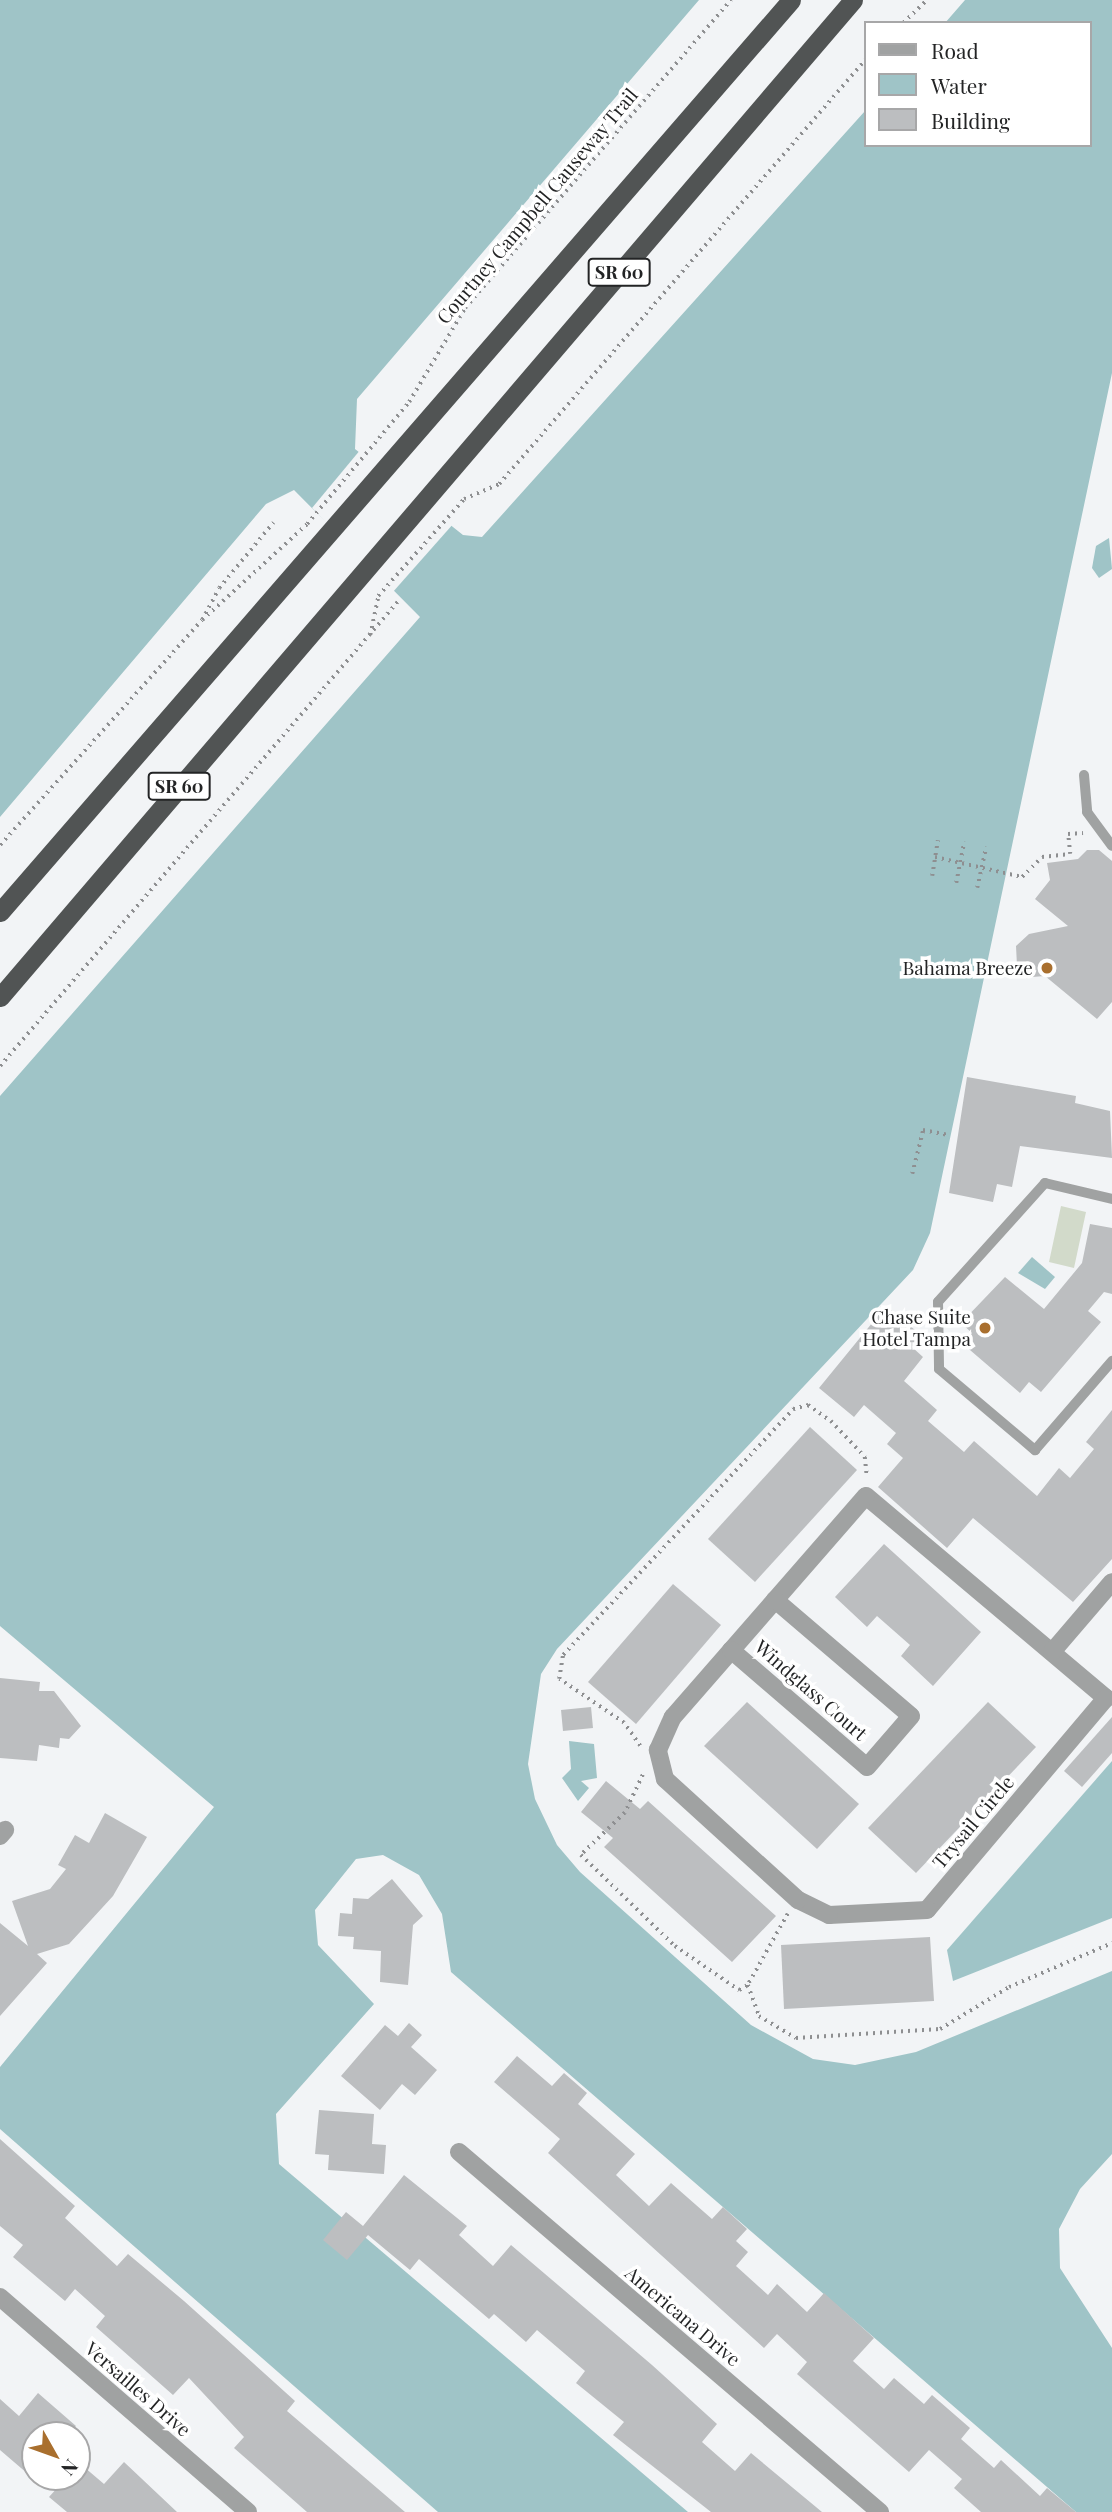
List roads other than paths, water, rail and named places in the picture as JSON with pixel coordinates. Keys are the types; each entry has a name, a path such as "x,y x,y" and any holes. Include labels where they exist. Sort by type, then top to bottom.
{"highway":[{"name":"SR 60","path":"0,912 324,542 791,0"},
{"path":"805,55 836,0"},
{"name":"SR 60","path":"0,997 853,0"}],"street":[{"name":"Trysail Circle","path":"866,1496 1106,1698 927,1910 829,1915 798,1900 665,1779 658,1750 673,1717 775,1600 866,1496"},
{"path":"1052,1652 1112,1582"},
{"name":"Windglass Court","path":"732,1650 867,1767 911,1716 775,1600"},
{"name":"Americana Drive","path":"459,2152 880,2512"},
{"name":"Versailles Drive","path":"0,2297 248,2512"}],"lane":[{"path":"1084,775 1087,812 1097,831 1112,846"},
{"path":"1112,1199 1045,1183 938,1302 939,1369 1035,1450 1112,1361"}],"water":[{"path":"0,0 699,0 357,399 355,449 463,535 482,537 864,112 864,147 1091,147 1091,21 947,21 965,0 1112,0 1112,373 930,1233 913,1270 557,1649 541,1674 528,1764 535,1799 557,1845 580,1872 751,2025 813,2059 855,2065 916,2052 1112,1971 1112,2154 1080,2189 1059,2229 1060,2268 1112,2348 1112,2512 1076,2512 451,1972 442,1914 419,1875 383,1855 356,1859 315,1910 318,1945 374,2004 276,2114 279,2164 688,2512 438,2512 0,2129 0,2067 214,1807 0,1626 0,1096 420,617 294,490 266,504 0,817"},
{"path":"1109,538 1112,569 1099,578 1092,568 1096,546"},
{"path":"1032,1257 1055,1277 1045,1289 1018,1273"},
{"path":"569,1741 594,1744 597,1778 581,1781 589,1788 578,1801 562,1778 571,1769"},
{"path":"1112,1761 1112,1918 953,1981 947,1950"}],"place":[{"name":"Bahama Breeze","path":"1047,968"},
{"name":"Chase Suite Hotel Tampa","path":"985,1328"}]}
